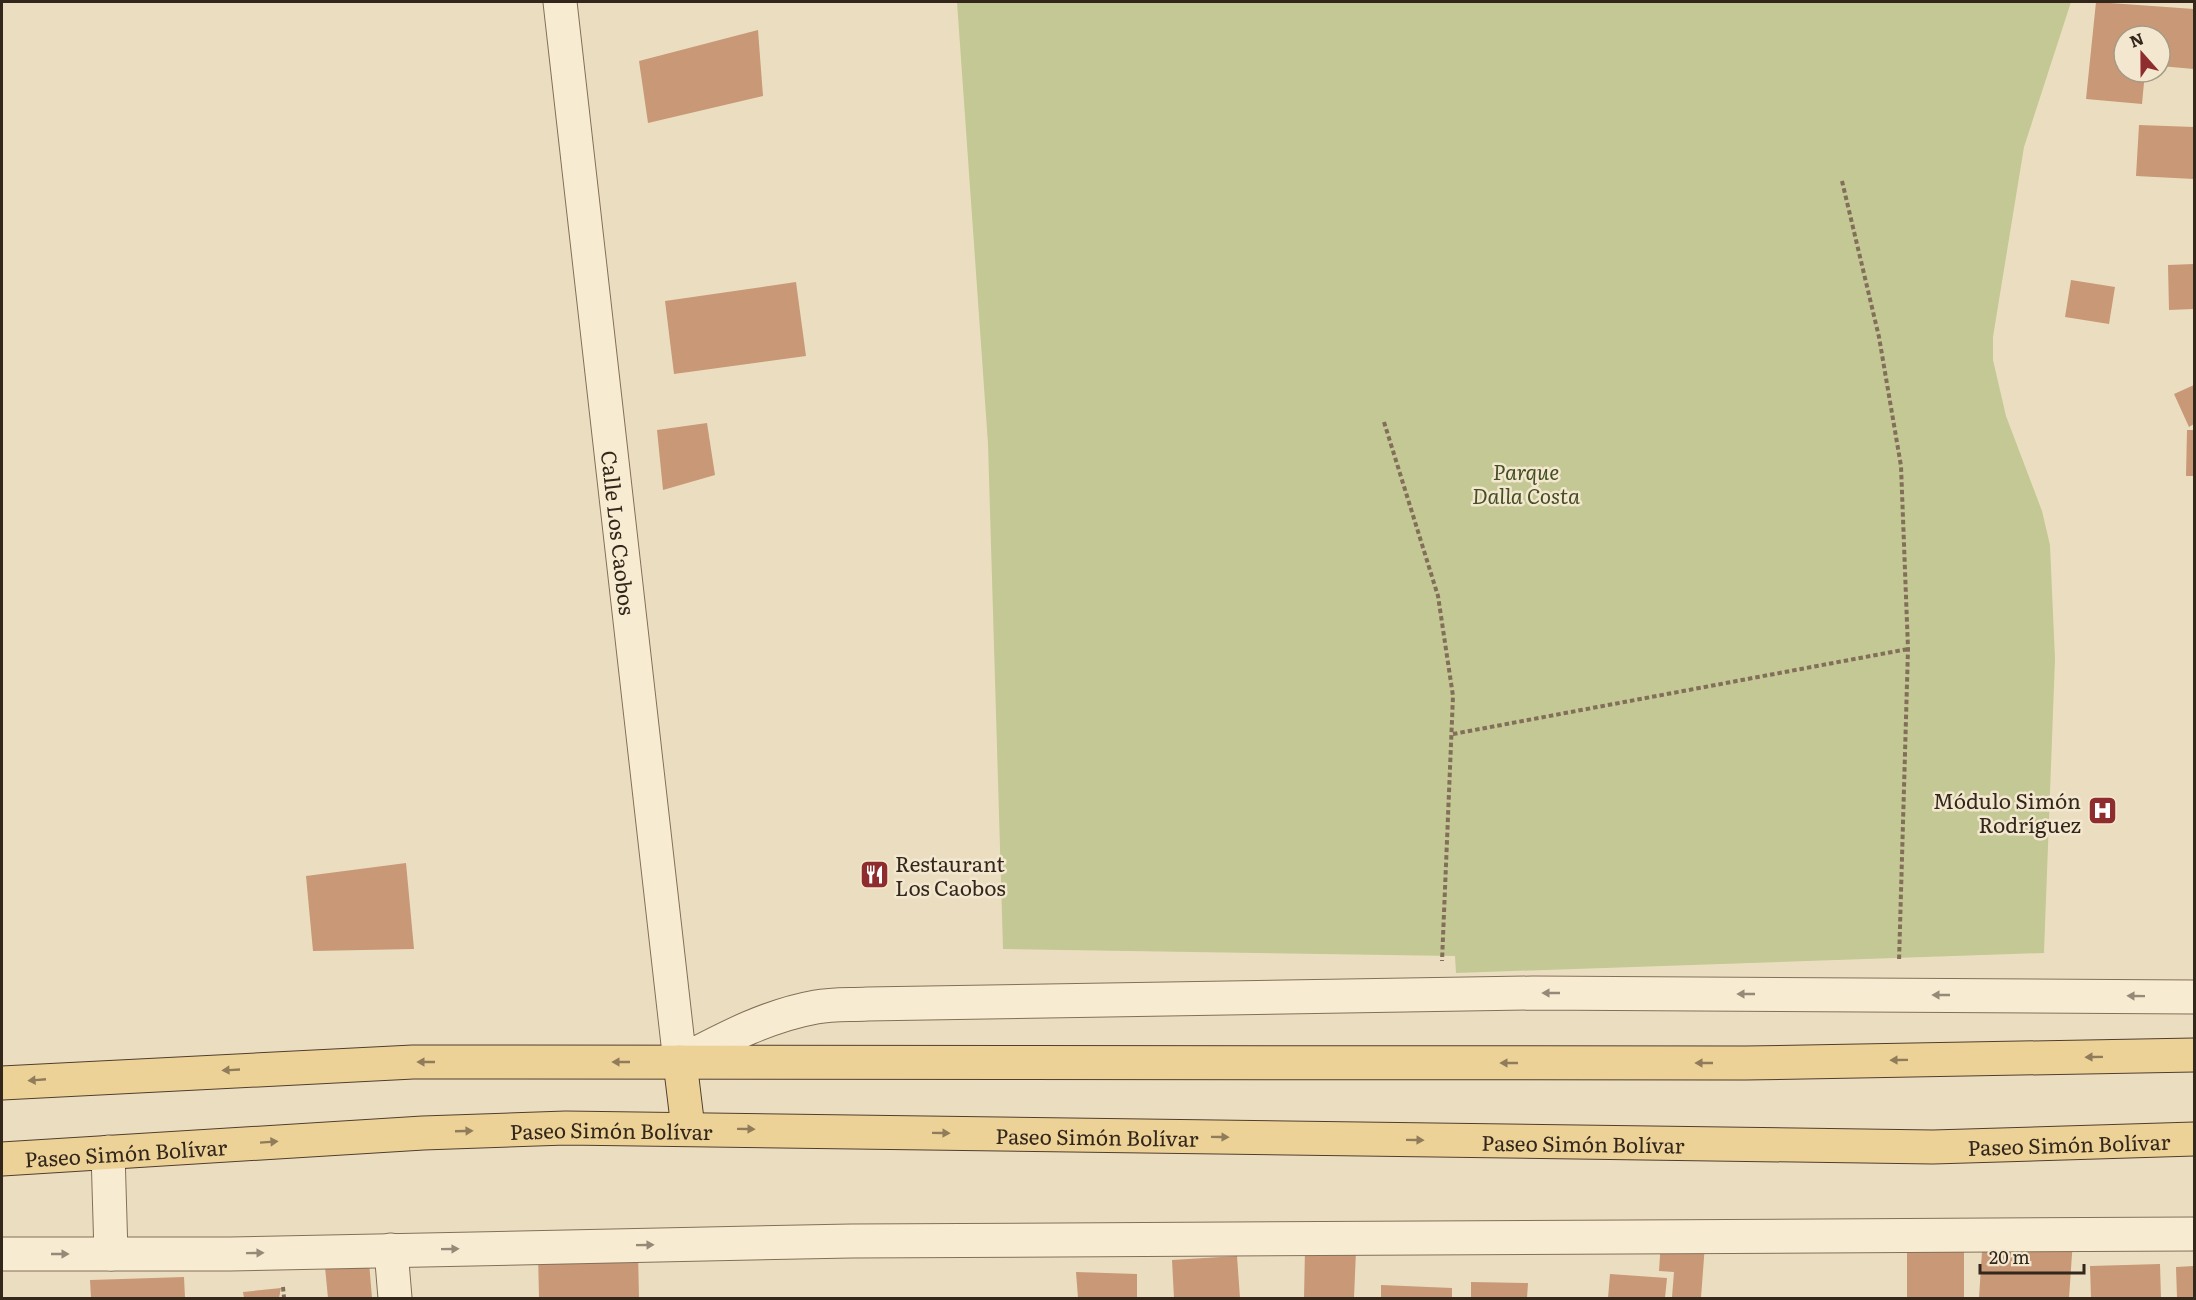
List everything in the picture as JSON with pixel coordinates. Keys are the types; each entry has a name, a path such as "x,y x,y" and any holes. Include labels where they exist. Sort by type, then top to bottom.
{"main road":[{"path":"2,1083 413,1062 1745,1063 2194,1056"},
{"path":"680,1062 688,1128"},
{"name":"Paseo Simón Bolívar","path":"2,1159 423,1133 566,1128 1933,1147 2194,1139"}],"street":[{"name":"Calle Los Caobos","path":"560,2 680,1062"},
{"path":"680,1062 747,1027 786,1014 818,1007 1440,994 1898,994 2194,997"},
{"path":"108,1152 111,1254"},
{"path":"2,1254 391,1250 851,1241 2194,1234"},
{"path":"391,1250 395,1299"}],"path":[{"path":"1842,181 1879,337 1898,443 1908,649 1898,994"},
{"path":"1384,422 1438,596 1453,696 1454,735 1440,994"},
{"path":"1454,735 1908,649"}],"green space":[{"name":"Parque Dalla Costa","path":"957,2 2071,2 2024,147 1993,337 1993,360 2006,416 2042,511 2050,545 2055,659 2044,953 1456,973 1455,956 1003,949 988,444"}],"building":[{"path":"2096,2 2194,9 2194,69 2172,67 2172,24 2112,24 2112,84 2144,84 2142,104 2086,99"},
{"path":"758,30 763,96 648,123 639,61"},
{"path":"2139,125 2194,127 2194,179 2136,176"},
{"path":"2194,264 2194,309 2169,310 2168,265"},
{"path":"2071,280 2115,287 2109,324 2065,317"},
{"path":"796,282 806,356 674,374 665,301"},
{"path":"2194,385 2194,424 2189,427 2174,394"},
{"path":"707,423 715,475 663,490 657,430"},
{"path":"2187,430 2194,430 2194,476 2186,476"},
{"path":"406,863 414,949 313,951 306,876"},
{"path":"1907,1232 1964,1232 1964,1298 1907,1298"},
{"path":"1983,1236 2073,1240 2069,1298 1979,1298"},
{"path":"1661,1240 1705,1244 1701,1298 1672,1297 1674,1272 1659,1271"},
{"path":"1305,1249 1356,1251 1354,1298 1304,1298"},
{"path":"638,1251 639,1298 539,1298 538,1253"},
{"path":"1237,1256 1240,1298 1174,1298 1172,1260"},
{"path":"369,1262 372,1298 328,1298 325,1267"},
{"path":"2160,1264 2161,1298 2091,1298 2090,1266"},
{"path":"2194,1266 2194,1298 2177,1298 2176,1267"},
{"path":"1076,1272 1137,1274 1137,1298 1078,1298"},
{"path":"1610,1274 1667,1278 1665,1298 1608,1298"},
{"path":"184,1277 185,1298 91,1298 90,1280"},
{"path":"1471,1282 1528,1283 1527,1298 1471,1298"},
{"path":"1381,1285 1452,1288 1452,1298 1381,1298"},
{"path":"281,1288 279,1298 244,1298 243,1292"}],"place":[{"name":"Módulo Simón Rodríguez","path":"2102,811"},
{"name":"Restaurant Los Caobos","path":"874,874"}]}
